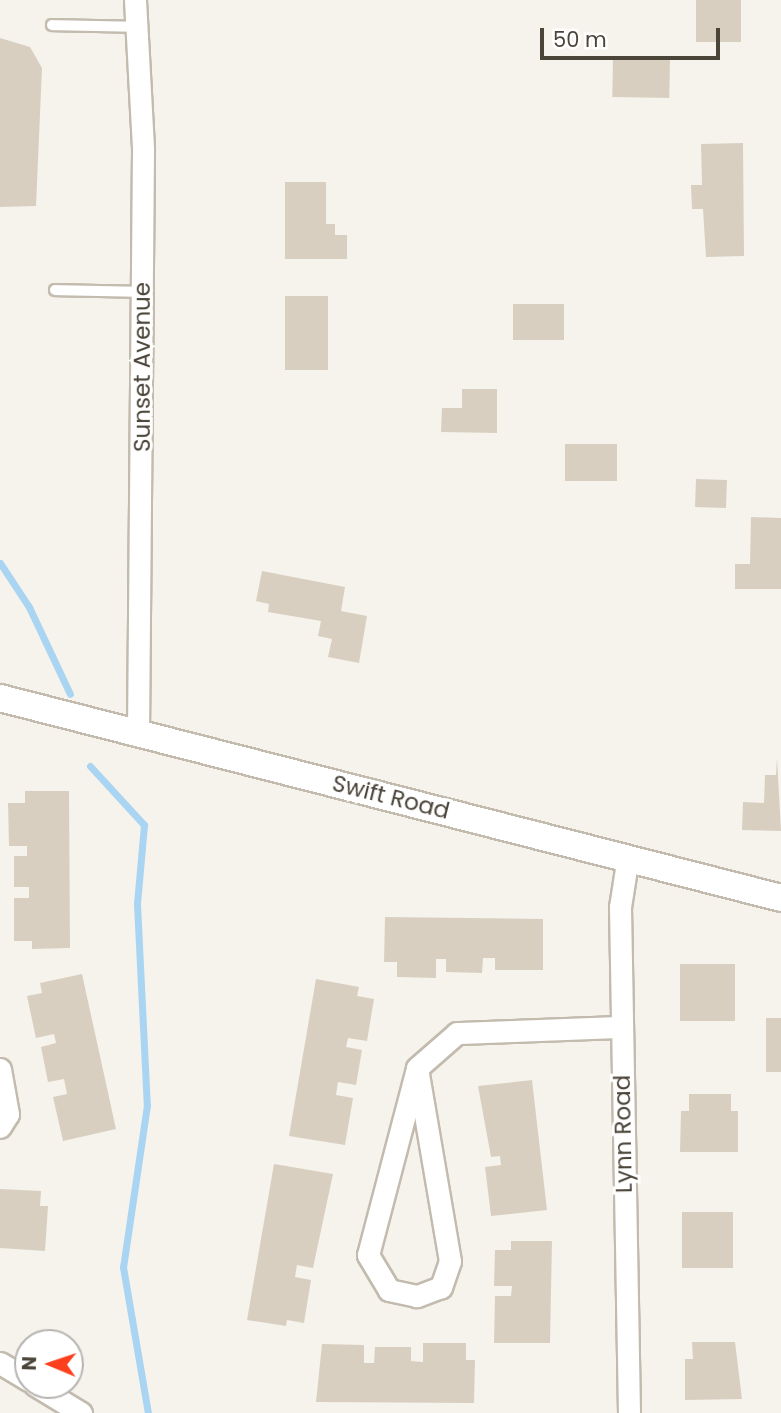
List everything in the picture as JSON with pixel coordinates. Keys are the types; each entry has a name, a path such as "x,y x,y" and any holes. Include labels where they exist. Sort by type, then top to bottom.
{"street":[{"name":"Sunset Avenue","path":"135,0 139,27 143,292 138,733"},
{"name":"Swift Road","path":"0,698 628,856 781,898"},
{"name":"Lynn Road","path":"628,856 620,895 629,1413"},
{"path":"417,1068 450,1261 441,1287 416,1296 389,1290 368,1255 417,1068 457,1033 621,1027"},
{"path":"0,1069 8,1114 0,1127"},
{"path":"58,1399 80,1413"}],"lane":[{"path":"52,25 139,27"},
{"path":"55,290 143,292"}],"building":[{"path":"696,0 741,0 741,42 696,42"},
{"path":"0,38 30,47 42,68 36,206 0,207"},
{"path":"613,58 670,59 669,98 612,97"},
{"path":"743,143 744,256 706,257 703,209 692,209 691,185 702,185 701,144"},
{"path":"285,182 326,182 326,224 335,224 335,235 347,235 347,259 285,259"},
{"path":"285,296 328,296 328,370 285,370"},
{"path":"513,304 564,304 564,340 513,340"},
{"path":"462,389 497,389 497,433 441,432 442,408 462,408"},
{"path":"565,444 617,444 617,481 565,481"},
{"path":"696,479 727,480 726,508 695,507"},
{"path":"751,517 781,518 781,589 735,589 735,564 750,564"},
{"path":"262,571 345,587 341,611 367,616 359,663 328,657 332,639 318,636 321,621 268,612 269,604 256,601"},
{"path":"777,758 781,831 742,830 743,802 764,803 765,775 776,775"},
{"path":"25,791 69,791 70,948 32,949 32,941 14,941 14,898 29,898 29,887 14,887 14,856 27,856 27,846 9,846 8,803 25,803"},
{"path":"385,917 543,919 543,970 495,970 495,958 483,958 482,973 446,972 446,959 436,959 436,978 397,977 397,962 384,962"},
{"path":"680,964 735,964 735,1021 680,1021"},
{"path":"82,974 116,1129 63,1141 53,1097 67,1094 64,1079 48,1082 41,1047 56,1043 54,1034 36,1038 27,996 42,993 40,983"},
{"path":"316,979 359,987 357,996 374,999 367,1041 348,1038 346,1047 362,1050 356,1085 338,1082 336,1095 353,1098 345,1145 289,1136"},
{"path":"766,1018 781,1018 781,1072 766,1072"},
{"path":"532,1080 547,1210 491,1216 485,1167 501,1165 500,1156 491,1157 478,1086"},
{"path":"689,1094 731,1094 731,1111 738,1111 738,1152 680,1152 681,1111 689,1111"},
{"path":"274,1164 333,1174 313,1268 297,1265 295,1277 311,1280 304,1323 287,1320 286,1326 247,1320"},
{"path":"0,1189 41,1191 40,1206 48,1206 45,1251 0,1248"},
{"path":"682,1212 733,1212 733,1268 682,1268"},
{"path":"511,1241 552,1241 550,1343 494,1343 495,1296 511,1296 512,1286 494,1286 495,1250 511,1250"},
{"path":"692,1342 735,1342 742,1399 685,1400 685,1359 693,1359"},
{"path":"423,1343 466,1343 466,1360 475,1360 474,1403 316,1402 322,1344 364,1345 364,1363 374,1363 375,1347 411,1347 411,1361 423,1362"}],"waterway":[{"path":"0,563 29,607 70,694"},
{"path":"90,766 144,825 137,904 147,1105 123,1267 148,1413"}]}
